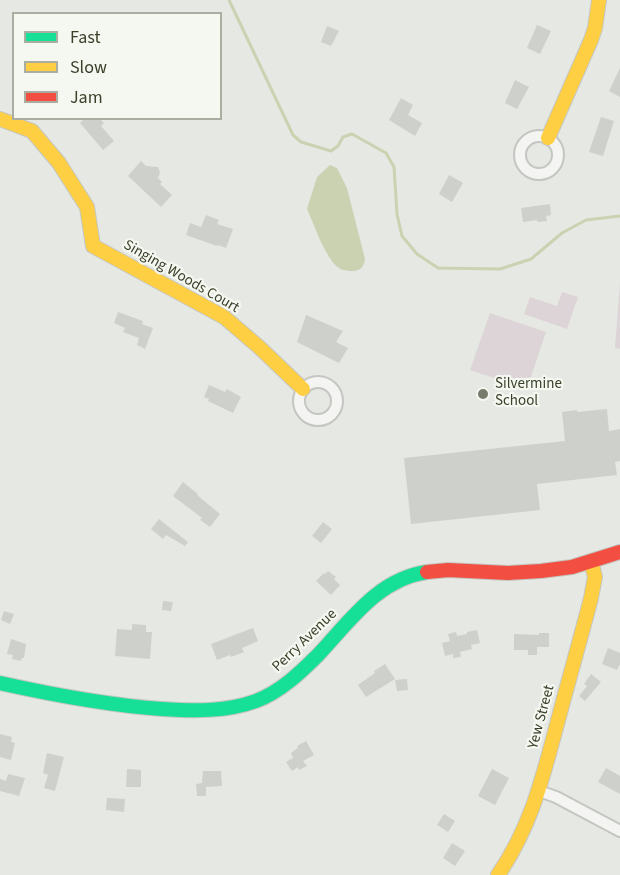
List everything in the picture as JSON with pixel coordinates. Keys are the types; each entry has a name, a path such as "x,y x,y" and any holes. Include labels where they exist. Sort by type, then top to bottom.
{"street":[{"path":"548,138 591,40 599,0"},
{"name":"Singing Woods Court","path":"0,119 32,131 59,163 87,207 93,246 224,318 259,347 303,389"},
{"name":"Perry Avenue","path":"0,683 85,699 144,707 200,710 236,707 260,700 288,682 317,656 374,596 399,579 420,572 436,570 532,572 571,567 620,552"},
{"name":"Yew Street","path":"498,875 528,822 539,791 591,598 595,577 591,561"},
{"path":"539,791 556,797 620,831"}],"shaded area":[{"path":"330,165 337,168 347,188 365,259 362,268 356,271 342,270 334,264 325,250 307,209 317,177"},
{"path":"620,283 620,349 615,348"},
{"path":"562,292 578,297 567,329 524,314 530,297 557,306"},
{"path":"490,313 546,332 527,389 470,370"}],"building":[{"path":"537,25 551,31 540,54 527,48"},
{"path":"327,26 339,31 331,46 321,42"},
{"path":"620,68 620,97 609,91"},
{"path":"515,80 529,87 517,109 505,103"},
{"path":"401,98 413,105 408,115 422,123 415,136 389,120"},
{"path":"601,117 614,121 603,156 589,152"},
{"path":"83,120 101,120 104,123 101,126 114,141 103,150 80,123"},
{"path":"141,161 146,166 158,167 160,173 158,178 162,182 160,184 172,195 161,207 128,176"},
{"path":"449,175 463,183 452,202 439,194"},
{"path":"550,204 551,215 546,216 547,221 523,222 521,208"},
{"path":"206,215 219,220 217,224 233,229 226,248 186,235 190,223 201,227"},
{"path":"118,312 143,321 142,324 153,328 145,349 137,345 139,338 123,332 125,328 114,323"},
{"path":"306,315 343,331 336,342 348,348 339,363 297,342"},
{"path":"209,385 225,392 227,389 241,397 233,413 204,397"},
{"path":"607,409 609,431 620,429 620,461 615,462 617,475 537,484 540,510 411,524 404,458 565,441 562,412"},
{"path":"183,482 220,514 210,527 173,496"},
{"path":"159,519 188,542 185,546 166,535 163,539 151,529"},
{"path":"323,522 332,529 321,543 312,536"},
{"path":"328,571 336,577 334,579 340,585 331,595 316,581"},
{"path":"163,601 173,602 171,611 162,610"},
{"path":"4,611 14,614 10,624 1,620"},
{"path":"132,624 146,625 146,632 152,632 150,659 115,656 117,629 132,630"},
{"path":"253,628 258,641 242,648 244,652 217,660 211,644"},
{"path":"477,630 480,643 471,645 472,649 460,652 461,657 453,658 453,654 445,656 442,643 450,641 448,634 456,632 457,636"},
{"path":"539,633 549,633 549,647 537,647 537,655 528,655 528,650 514,650 514,634 539,635"},
{"path":"11,639 26,644 24,658 21,661 12,659 13,655 7,654"},
{"path":"608,648 620,653 620,664 617,670 602,664"},
{"path":"385,664 395,679 366,697 358,685"},
{"path":"591,674 601,682 585,701 579,696 587,686 584,684"},
{"path":"407,679 408,690 397,691 395,680"},
{"path":"0,734 12,737 11,742 15,743 11,760 0,757"},
{"path":"306,741 314,755 303,761 307,766 299,770 298,767 292,771 286,762 293,758 291,753 298,748 297,746"},
{"path":"47,753 64,757 55,791 44,788 48,775 43,773"},
{"path":"606,768 620,776 620,794 598,782"},
{"path":"127,769 141,770 141,787 126,787"},
{"path":"492,769 509,778 495,805 478,796"},
{"path":"203,771 221,771 222,786 206,787 206,796 197,796 196,784 202,783"},
{"path":"8,774 25,778 19,796 0,791 0,779 6,781"},
{"path":"107,798 125,799 124,812 106,810"},
{"path":"444,814 455,821 448,832 437,825"},
{"path":"452,843 465,851 455,866 443,858"}],"waterway":[{"path":"229,0 293,135 301,142 331,151 338,146 343,137 352,134 386,153 394,167 397,214 402,236 417,254 438,268 500,269 531,259 562,233 586,220 620,216"}],"traffic: fast":[{"path":"0,683 81,699 174,710 221,709 245,705 273,693 297,675 379,592 410,576 427,572"}],"traffic: slow":[{"path":"548,138 591,40 599,0"},
{"path":"0,119 32,131 59,163 87,207 93,246 224,317 303,389"},
{"path":"498,875 529,817 543,777 591,598 595,577 591,561"}],"traffic: jam":[{"path":"427,572 448,570 508,573 541,571 572,567 620,552"}],"place":[{"name":"Silvermine School","path":"483,394"}]}
